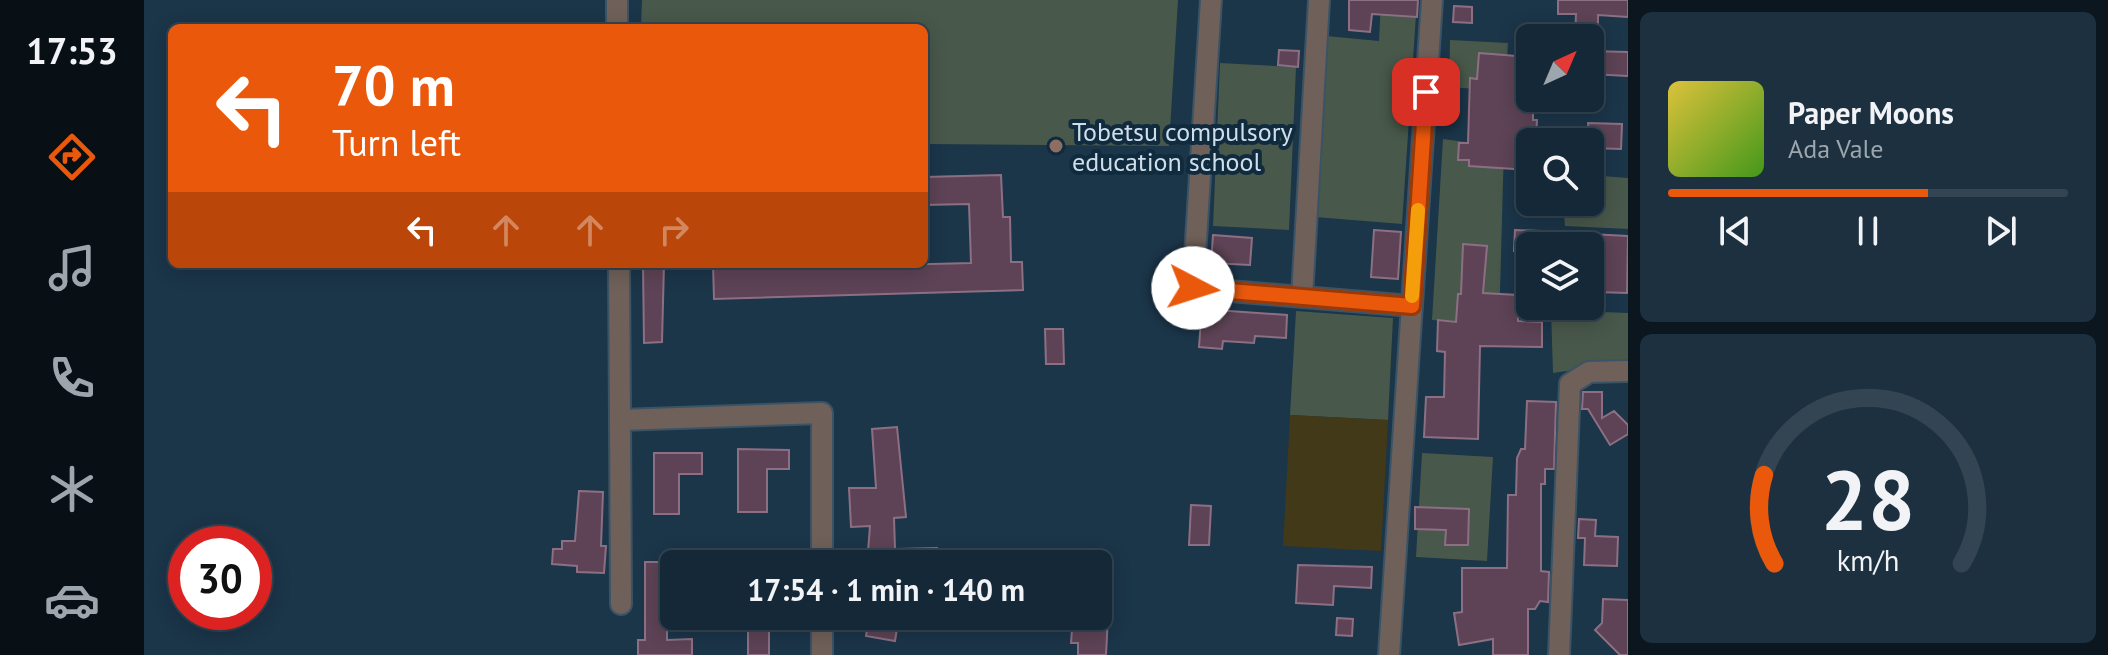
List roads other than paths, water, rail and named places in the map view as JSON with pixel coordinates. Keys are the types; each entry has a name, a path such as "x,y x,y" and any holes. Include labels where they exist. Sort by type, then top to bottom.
{"street":[{"path":"617,0 617,24"},
{"path":"1211,0 1193,288 1412,306"},
{"path":"1302,297 1319,0"},
{"path":"1389,655 1432,0"},
{"path":"619,268 621,604"},
{"path":"1559,655 1570,384 1589,372 1628,371"},
{"path":"620,420 822,413 822,550"},
{"path":"822,630 822,655"}],"place":[{"name":"Tobetsu compulsory education school","path":"1056,146"}]}
